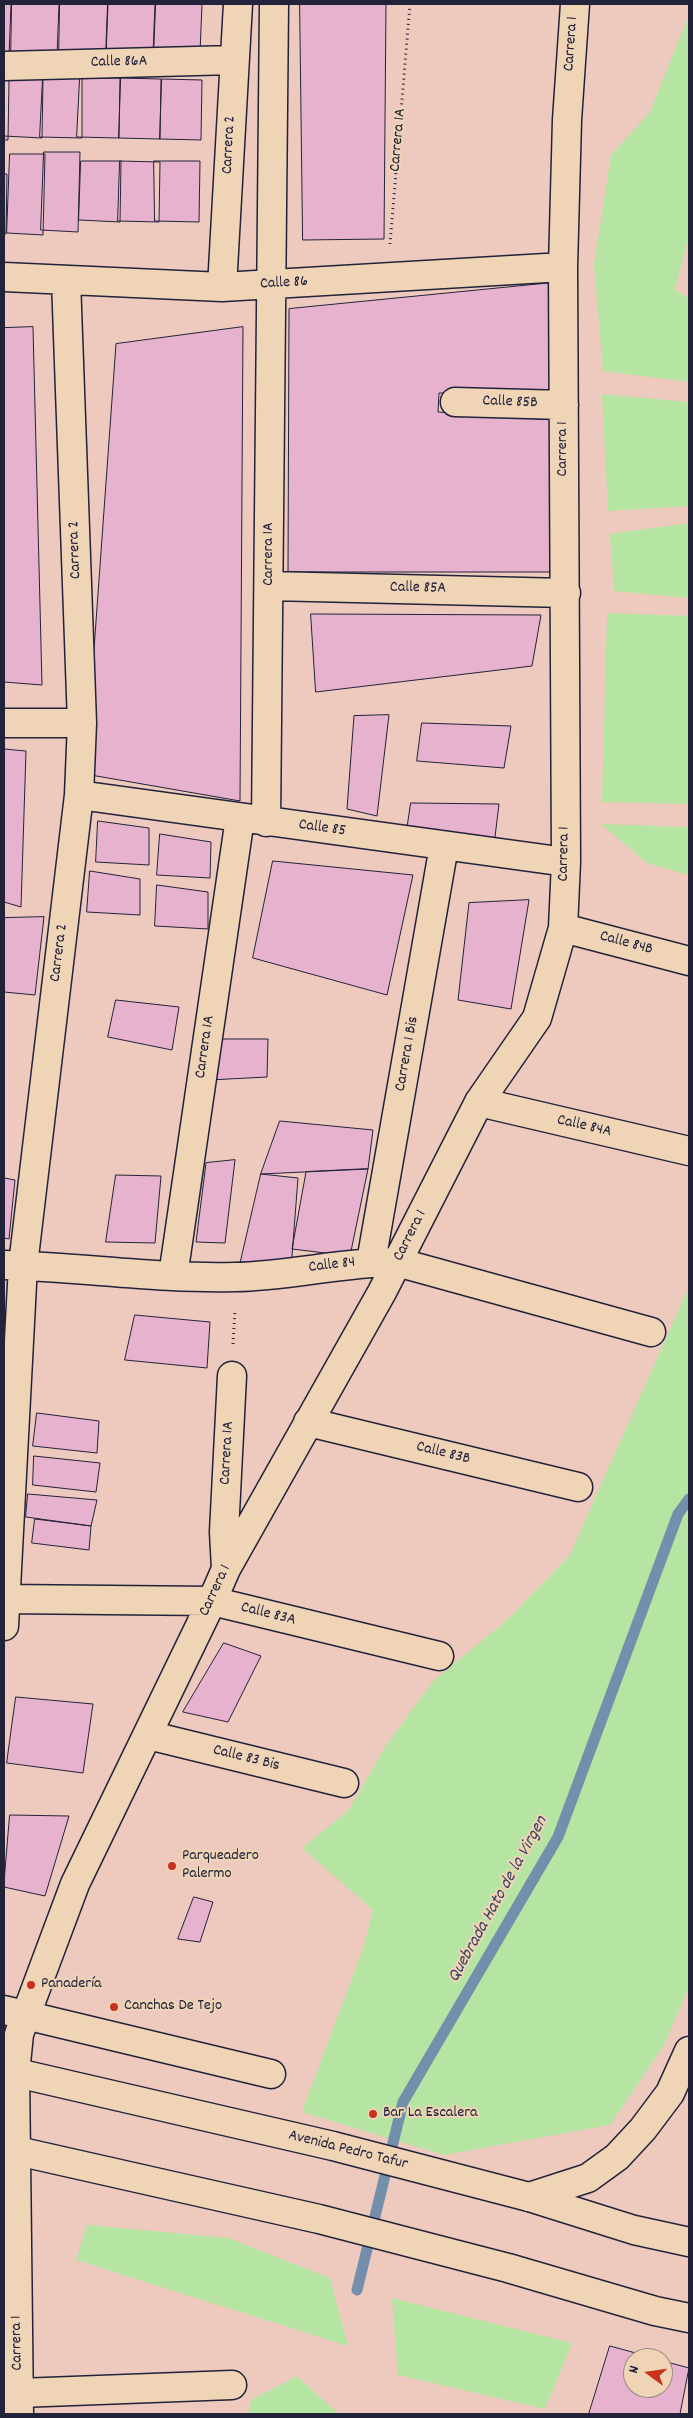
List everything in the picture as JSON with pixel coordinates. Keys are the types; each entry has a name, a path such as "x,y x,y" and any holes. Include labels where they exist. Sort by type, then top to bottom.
{"street":[{"name":"Carrera 2","path":"222,287 238,4"},
{"path":"270,285 274,4"},
{"name":"Carrera 1","path":"19,2404 9,2149 9,2071 13,2018 226,1569 308,1422 384,1262 479,1102 537,1018 563,928 566,862 566,593 563,267 566,120 575,4"},
{"name":"Calle 86A","path":"4,66 234,60"},
{"name":"Calle 86","path":"4,277 222,287 563,267"},
{"name":"Carrera 2","path":"4,1626 14,1265 79,795 82,723 66,280"},
{"name":"Carrera 1A","path":"266,822 270,586 270,285"},
{"name":"Calle 85B","path":"455,402 564,405"},
{"name":"Calle 85A","path":"270,586 566,593"},
{"path":"4,723 82,723"},
{"name":"Calle 85","path":"79,795 566,862"},
{"name":"Carrera 1A","path":"173,1276 240,818"},
{"name":"Carrera 1 Bis","path":"384,1262 444,846"},
{"name":"Calle 84B","path":"563,928 689,961"},
{"name":"Calle 84A","path":"479,1102 689,1151"},
{"name":"Calle 84","path":"14,1265 173,1276 236,1277 384,1262 651,1332"},
{"name":"Carrera 1A","path":"226,1569 224,1532 232,1376"},
{"name":"Calle 83B","path":"308,1422 578,1487"},
{"name":"Calle 83A","path":"4,1598 212,1601 439,1656"},
{"name":"Calle 83 Bis","path":"148,1735 344,1783"},
{"path":"13,2018 271,2074"},
{"path":"529,2197 588,2178 617,2157 643,2129 670,2093 689,2051"},
{"name":"Avenida Pedro Tafur","path":"9,2071 333,2146 529,2197 634,2230 689,2242"},
{"path":"9,2149 319,2219 508,2268 655,2311 689,2318"},
{"path":"19,2404 232,2385"}],"path":[{"name":"Carrera 1A","path":"387,277 410,4"},
{"path":"232,1376 236,1277"}],"green space":[{"path":"689,15 689,235 675,290 689,298 689,382 603,371 594,264 611,155 650,112"},
{"path":"602,394 689,402 689,506 608,511"},
{"path":"689,523 689,598 614,591 610,534"},
{"path":"607,613 689,616 689,804 602,802"},
{"path":"601,824 689,827 689,875 647,863"},
{"path":"689,1286 689,1987 664,2045 610,2125 444,2155 302,2112 363,1949 373,1910 302,1848 349,1810 385,1747 433,1681 507,1620 570,1555"},
{"path":"87,2225 228,2238 330,2278 348,2346 76,2260"},
{"path":"392,2298 572,2343 545,2409 398,2375"},
{"path":"297,2376 339,2414 248,2414 251,2400"}],"building":[{"path":"4,4 11,4 9,57 4,57"},
{"path":"12,4 59,4 57,56 11,58"},
{"path":"60,4 108,4 106,56 59,57"},
{"path":"108,4 155,4 153,54 106,55"},
{"path":"156,4 202,4 200,53 154,54"},
{"path":"300,4 386,4 384,239 303,240"},
{"path":"4,76 43,77 42,138 4,136"},
{"path":"43,77 82,78 82,138 40,137"},
{"path":"80,78 120,78 119,138 77,137"},
{"path":"121,78 161,79 160,139 119,138"},
{"path":"162,79 202,80 201,140 160,139"},
{"path":"4,80 9,80 8,140 4,140"},
{"path":"44,152 80,152 78,232 41,230"},
{"path":"10,154 45,154 43,235 7,233"},
{"path":"81,161 121,161 120,222 79,220"},
{"path":"120,161 160,162 159,222 118,221"},
{"path":"154,161 200,161 199,222 155,221"},
{"path":"4,174 7,174 6,234 4,234"},
{"path":"552,283 554,395 439,393 438,412 554,420 558,572 288,572 289,309"},
{"path":"33,327 42,685 4,682 4,328"},
{"path":"243,327 240,801 85,774 116,344"},
{"path":"311,614 541,615 532,666 316,692"},
{"path":"389,715 377,816 347,809 354,716"},
{"path":"422,723 511,726 504,768 417,761"},
{"path":"4,749 26,751 21,907 4,902"},
{"path":"411,803 499,804 494,845 406,837"},
{"path":"98,821 149,828 149,865 96,862"},
{"path":"160,834 211,842 210,878 157,875"},
{"path":"273,861 413,875 387,995 253,958"},
{"path":"90,871 140,879 140,915 87,912"},
{"path":"157,885 208,892 208,929 155,926"},
{"path":"529,900 511,1009 458,1000 469,903"},
{"path":"44,917 35,995 4,992 4,918"},
{"path":"116,1000 179,1007 172,1050 108,1037"},
{"path":"214,1039 268,1039 267,1077 209,1080"},
{"path":"280,1121 373,1130 368,1169 261,1174"},
{"path":"235,1160 225,1243 196,1242 206,1163"},
{"path":"368,1169 350,1256 292,1249 306,1172"},
{"path":"261,1174 298,1178 291,1269 239,1269"},
{"path":"116,1175 161,1176 155,1243 106,1242"},
{"path":"4,1178 15,1180 9,1239 4,1238"},
{"path":"135,1315 210,1322 207,1368 125,1360"},
{"path":"37,1413 99,1421 97,1453 33,1446"},
{"path":"34,1456 100,1463 96,1492 33,1485"},
{"path":"28,1494 97,1500 91,1526 26,1517"},
{"path":"35,1519 91,1526 89,1550 32,1543"},
{"path":"224,1643 261,1656 228,1722 183,1712"},
{"path":"16,1697 93,1704 83,1773 7,1763"},
{"path":"10,1815 69,1816 45,1896 4,1887"},
{"path":"194,1897 213,1902 200,1942 178,1939"},
{"path":"610,2346 623,2350 623,2398 673,2398 673,2364 689,2368 680,2414 589,2414"}],"waterway":[{"name":"Quebrada Hato de la Virgen","path":"357,2290 403,2102 558,1837 678,1514 689,1499"}],"place":[{"name":"Parqueadero Palermo","path":"172,1866"},
{"name":"Panadería","path":"31,1985"},
{"name":"Canchas De Tejo","path":"114,2007"},
{"name":"Bar La Escalera","path":"373,2114"}]}
